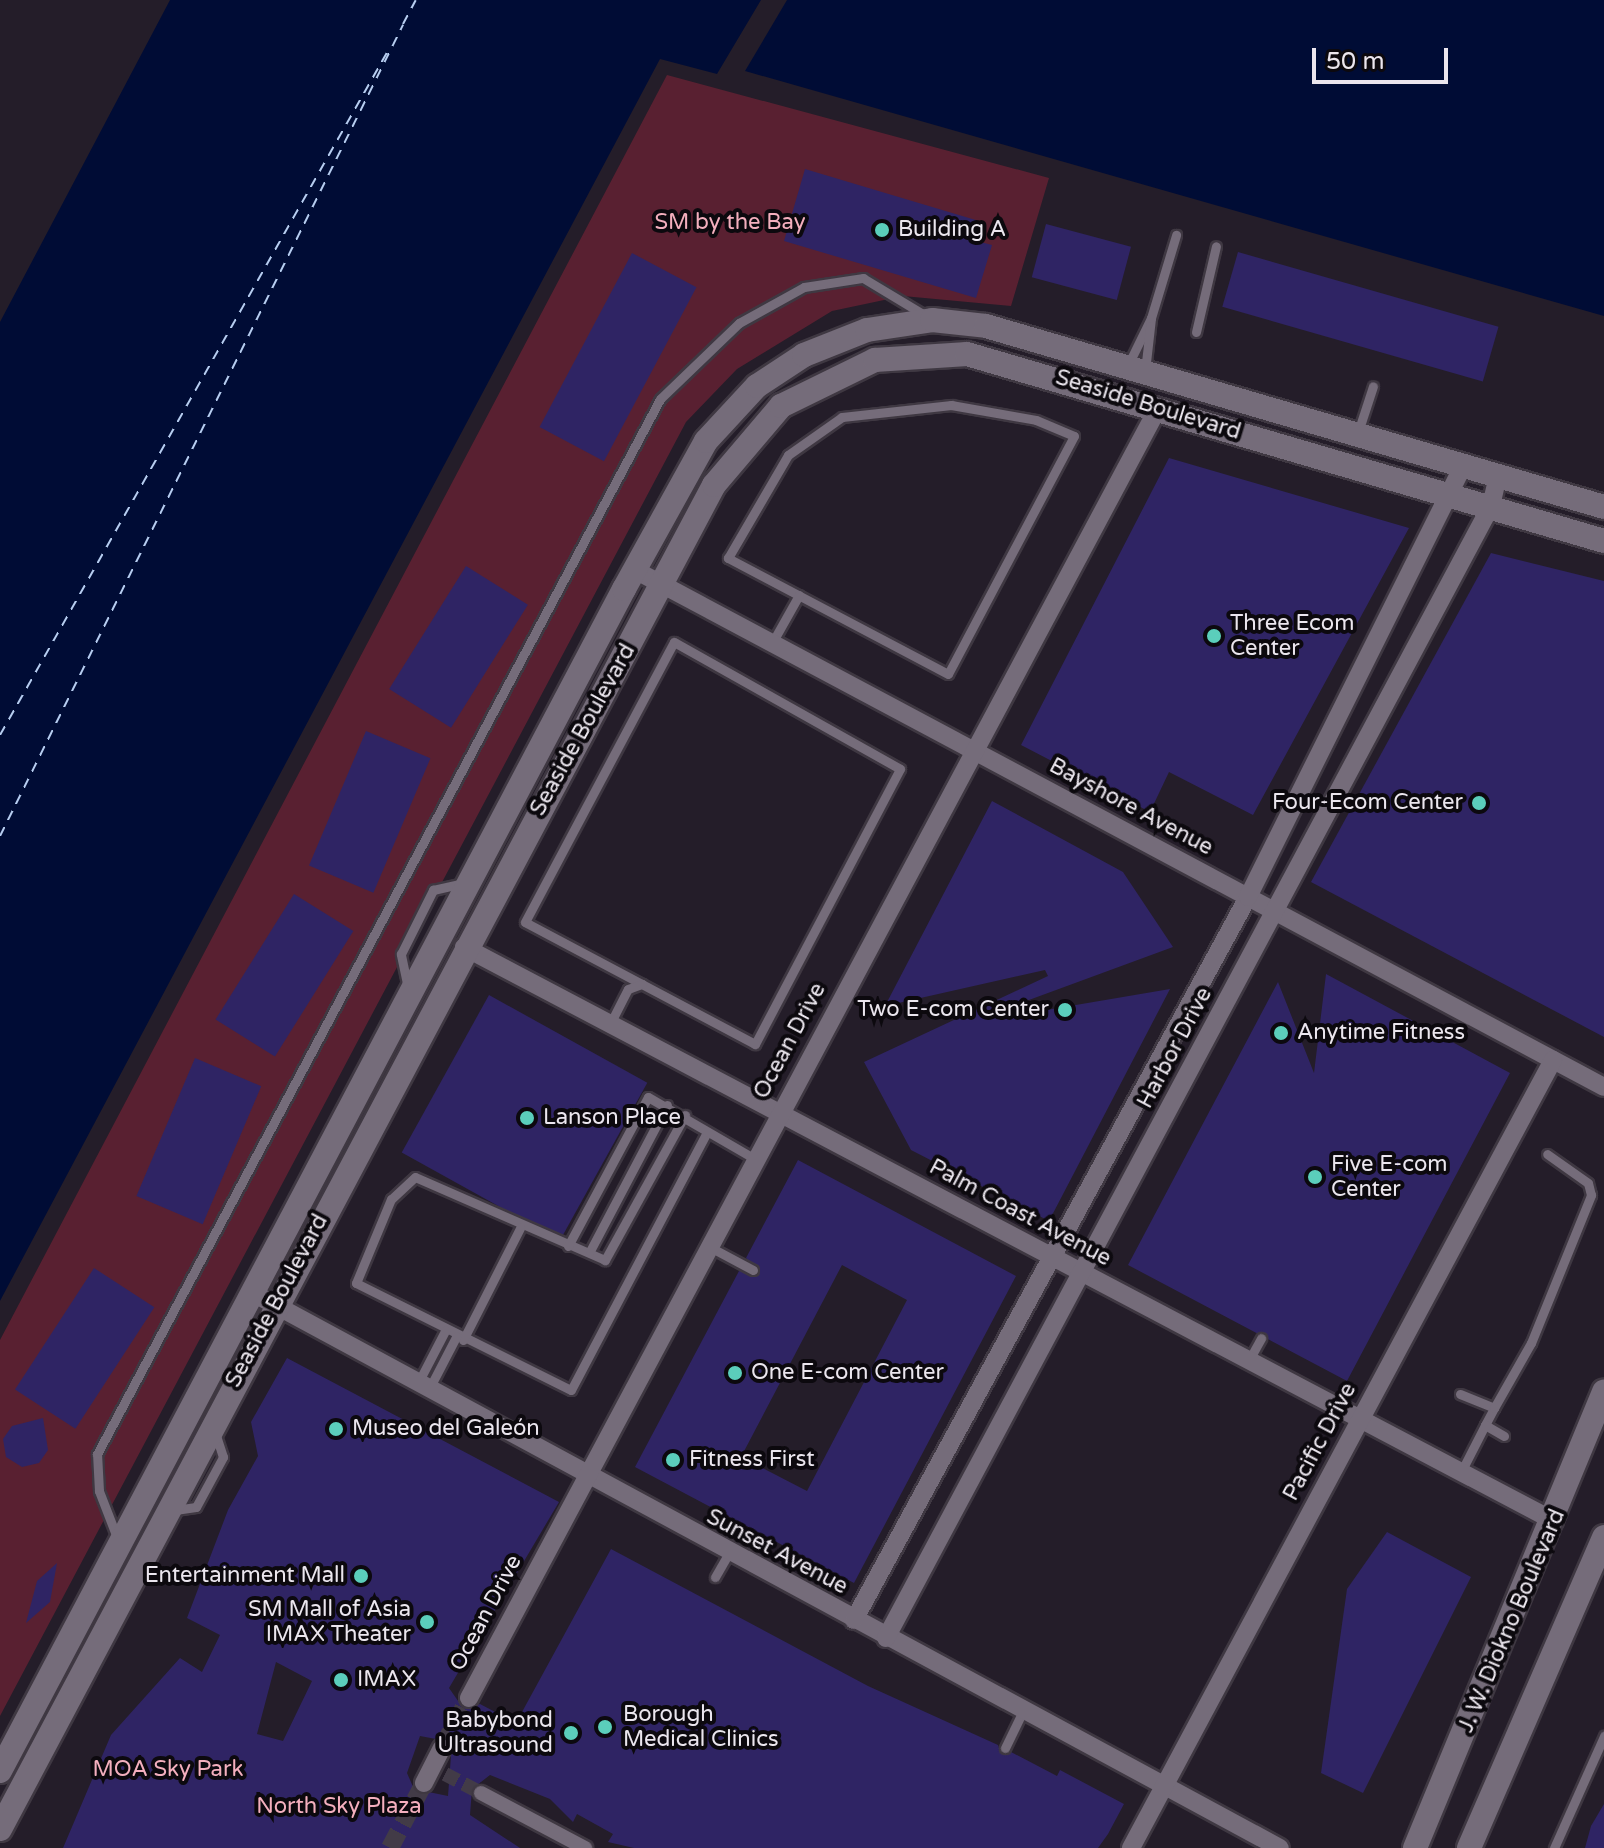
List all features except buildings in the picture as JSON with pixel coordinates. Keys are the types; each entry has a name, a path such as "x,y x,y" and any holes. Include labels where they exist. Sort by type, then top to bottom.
{"street":[{"name":"Seaside Boulevard","path":"0,1771 635,570 706,441 757,386 845,338 932,320 986,326 1604,507"},
{"name":"Seaside Boulevard","path":"0,1829 464,947 662,584 745,441 781,406 857,365 908,353 967,354 1604,541"},
{"name":"Ocean Drive","path":"469,1698 585,1475 1158,408"},
{"name":"Harbor Drive","path":"854,1620 1248,897 1454,495 1463,466"},
{"name":"Harbor Drive","path":"886,1638 1491,506 1498,476"},
{"name":"Bayshore Avenue","path":"635,570 1604,1087"},
{"name":"Palm Coast Avenue","path":"464,947 1554,1521"},
{"name":"Pacific Drive","path":"1132,1848 1553,1060"},
{"name":"Sunset Avenue","path":"253,1293 886,1638 1280,1848"},
{"name":"J. W. Diokno Boulevard","path":"1415,1848 1554,1521 1604,1392"},
{"path":"1469,1848 1604,1537"},
{"path":"434,1774 442,1748"},
{"path":"481,1793 585,1848"}],"lane":[{"path":"1136,368 1176,235"},
{"path":"1196,332 1216,246"},
{"path":"120,1544 104,1514 97,1454 660,399 739,323 804,287 863,278 932,320"},
{"path":"1136,368 1151,318"},
{"path":"1357,435 1373,386"},
{"path":"951,405 1036,420 1074,436 948,674 799,595 728,558 788,455 842,417 951,405"},
{"path":"772,643 799,595"},
{"path":"610,1024 628,989 642,984 755,1044 900,769 674,642 525,922 642,984"},
{"path":"568,1246 645,1099 667,1105 755,1159"},
{"path":"590,1251 667,1105"},
{"path":"685,1115 605,1260 590,1251 520,1228 415,1177 405,1179 354,1279 445,1331 566,1392 575,1387 707,1132"},
{"path":"1461,1473 1531,1343 1591,1195 1588,1183 1547,1154"},
{"path":"424,1386 459,1338 520,1228"},
{"path":"708,1246 753,1270"},
{"path":"424,1386 445,1331"},
{"path":"1249,1360 1261,1338"},
{"path":"1460,1394 1494,1408"},
{"path":"1485,1425 1504,1436"},
{"path":"715,1577 729,1553"},
{"path":"1005,1748 1023,1711"},
{"path":"1554,1848 1604,1736"}],"green space":[{"name":"SM by the Bay","path":"667,75 1049,178 1011,306 903,296 832,311 737,369 686,422 0,1716 0,1340"}],"water":[{"path":"170,0 761,0 717,74 660,59 0,1301 0,322"},
{"path":"787,0 1604,0 1604,316 745,71"}],"ferry route":[{"path":"403,24 416,0"},
{"path":"0,836 403,25"},
{"path":"0,735 390,47"}],"tunnel":[{"path":"442,1748 469,1698"},
{"path":"445,1774 481,1793"},
{"path":"390,1848 424,1783"}],"place":[{"name":"Building A","path":"882,230"},
{"name":"Three Ecom Center","path":"1214,636"},
{"name":"Four-Ecom Center","path":"1479,803"},
{"name":"Two E-com Center","path":"1065,1010"},
{"name":"Anytime Fitness","path":"1281,1033"},
{"name":"Lanson Place","path":"527,1118"},
{"name":"Five E-com Center","path":"1315,1177"},
{"name":"One E-com Center","path":"735,1373"},
{"name":"Museo del Galeón","path":"336,1429"},
{"name":"Fitness First","path":"673,1460"},
{"name":"Entertainment Mall","path":"361,1576"},
{"name":"SM Mall of Asia IMAX Theater","path":"427,1622"},
{"name":"IMAX","path":"341,1680"},
{"name":"Borough Medical Clinics","path":"605,1727"},
{"name":"Babybond Ultrasound","path":"571,1733"}],"park label":[{"name":"MOA Sky Park","path":"168,1770"},
{"name":"North Sky Plaza","path":"339,1807"}]}
